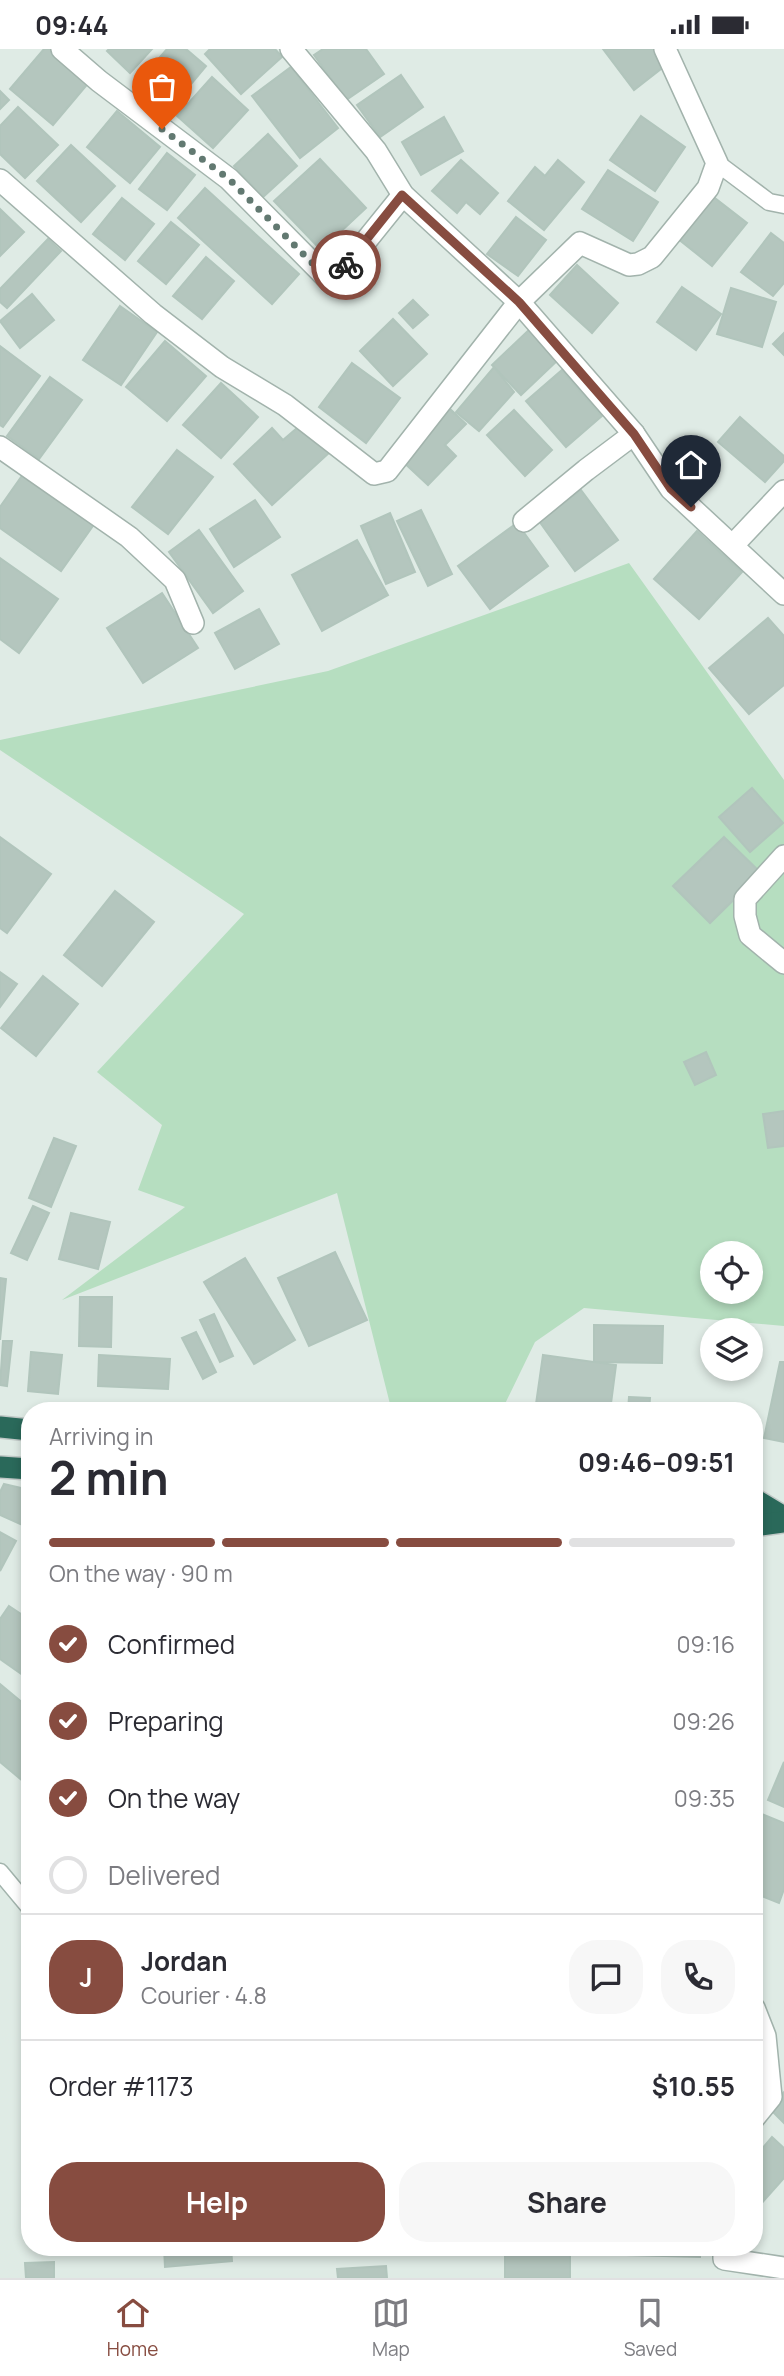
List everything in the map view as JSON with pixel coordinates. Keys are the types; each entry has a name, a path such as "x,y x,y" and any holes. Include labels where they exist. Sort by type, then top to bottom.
{"highway":[{"path":"0,1427 21,1429"},
{"path":"0,1467 21,1468"},
{"path":"763,1505 784,1520"},
{"path":"763,1524 784,1520"}],"street":[{"path":"62,49 99,81 229,179 332,283 402,195"},
{"path":"291,49 376,151 402,195 519,302 634,434 671,489 784,594"},
{"path":"0,180 153,314 222,367 285,405 374,474 387,471 519,302 580,243 629,265 638,264 652,257 708,188 717,163 665,49"},
{"path":"524,521 634,434"},
{"path":"0,447 129,537 175,580 193,623"},
{"path":"733,545 784,491"},
{"path":"784,856 745,899 744,916 750,935 784,963"},
{"path":"763,2031 771,2097 763,2107"},
{"path":"722,2261 784,2268"}],"lane":[{"path":"717,163 769,202 784,205"},
{"path":"0,1871 21,1897"}],"green space":[{"path":"629,563 784,780 784,1326 763,1324 763,1318 700,1318 584,1308 535,1342 506,1402 389,1402 337,1193 62,1300 185,1207 138,1190 162,1125 97,1072 244,914 0,750 0,740 328,671"}],"building":[{"path":"44,49 52,49 90,81 53,125 10,89"},
{"path":"152,49 130,73 107,51"},
{"path":"167,49 186,49 206,66 166,114 134,87"},
{"path":"210,49 275,49 282,57 241,94 205,54"},
{"path":"323,49 366,49 384,74 346,100 314,55"},
{"path":"603,49 654,49 666,65 634,90"},
{"path":"291,67 338,128 300,158 252,96"},
{"path":"401,75 423,107 380,137 357,105"},
{"path":"212,77 248,110 213,148 177,116"},
{"path":"0,91 9,100 0,109"},
{"path":"18,107 58,145 25,178 0,154 0,126"},
{"path":"117,111 160,147 130,183 87,147"},
{"path":"641,116 685,147 655,191 610,160"},
{"path":"444,117 463,151 421,175 402,142"},
{"path":"268,134 297,166 263,197 234,166"},
{"path":"71,145 115,186 81,222 37,181"},
{"path":"167,153 195,175 167,210 139,189"},
{"path":"320,159 366,208 321,250 274,201"},
{"path":"461,160 498,193 480,214 466,202 457,213 432,191"},
{"path":"558,160 584,182 544,230 508,201 535,167 545,176"},
{"path":"608,170 658,202 633,241 582,209"},
{"path":"205,188 299,274 272,304 178,218"},
{"path":"711,195 747,223 712,266 677,238"},
{"path":"122,198 154,224 125,260 93,234"},
{"path":"0,209 24,232 0,256"},
{"path":"516,217 546,240 518,276 487,254"},
{"path":"171,222 199,245 166,284 138,261"},
{"path":"771,233 784,243 784,283 773,296 741,272"},
{"path":"48,239 61,251 7,308 0,302 0,289"},
{"path":"206,257 234,281 202,319 173,296"},
{"path":"577,265 618,303 592,333 550,295"},
{"path":"682,287 721,314 696,350 657,322"},
{"path":"731,288 776,302 762,347 717,334"},
{"path":"32,294 54,320 20,348 0,321"},
{"path":"413,300 428,315 413,328 399,313"},
{"path":"120,306 157,332 121,385 83,360"},
{"path":"393,319 427,354 393,386 360,351"},
{"path":"530,329 559,359 521,395 492,365"},
{"path":"784,333 784,355 773,344"},
{"path":"165,341 206,376 167,421 126,387"},
{"path":"0,346 40,376 3,427 0,425"},
{"path":"352,363 400,398 366,443 319,407"},
{"path":"494,367 514,392 479,431 456,412"},
{"path":"562,370 602,416 566,447 526,401"},
{"path":"50,377 82,400 39,459 7,436"},
{"path":"221,383 258,417 221,458 183,425"},
{"path":"449,408 466,424 445,445 456,456 428,485 400,459"},
{"path":"514,410 552,450 525,476 487,435"},
{"path":"740,417 784,456 784,461 765,482 718,442"},
{"path":"303,423 330,452 272,505 234,464 272,428 283,440"},
{"path":"177,450 213,477 168,534 132,507"},
{"path":"24,473 95,523 61,571 0,528 0,507"},
{"path":"581,490 618,540 575,571 539,521"},
{"path":"255,500 280,537 234,567 210,529"},
{"path":"421,510 452,574 428,586 397,521"},
{"path":"390,513 415,572 386,584 361,526"},
{"path":"517,523 548,566 490,609 458,566"},
{"path":"199,530 243,591 213,613 169,552"},
{"path":"697,531 742,572 699,619 654,579"},
{"path":"357,540 388,595 322,631 292,575"},
{"path":"0,558 58,599 19,653 0,639"},
{"path":"162,593 198,648 143,683 107,628"},
{"path":"259,609 279,644 235,669 215,633"},
{"path":"768,618 784,636 784,685 749,714 709,668"},
{"path":"752,788 783,823 750,852 719,817"},
{"path":"0,837 51,874 7,933 0,928"},
{"path":"724,837 761,873 710,923 673,886"},
{"path":"115,891 154,922 102,986 64,955"},
{"path":"0,972 17,984 0,1007"},
{"path":"43,976 78,1004 36,1056 1,1028"},
{"path":"706,1052 716,1075 695,1085 684,1062"},
{"path":"784,1111 784,1146 768,1148 763,1114"},
{"path":"54,1138 76,1146 51,1207 29,1198"},
{"path":"33,1206 49,1213 27,1260 11,1253"},
{"path":"71,1213 110,1222 98,1269 59,1259"},
{"path":"335,1252 367,1320 309,1346 278,1278"},
{"path":"245,1258 295,1340 254,1364 204,1282"},
{"path":"0,1278 6,1279 0,1340"},
{"path":"80,1297 112,1297 111,1347 79,1346"},
{"path":"214,1314 233,1356 220,1362 200,1320"},
{"path":"594,1325 663,1326 662,1363 594,1362"},
{"path":"196,1332 216,1372 203,1379 182,1338"},
{"path":"3,1341 12,1341 7,1386 0,1385"},
{"path":"31,1352 62,1355 58,1394 28,1391"},
{"path":"99,1355 170,1359 168,1389 98,1386"},
{"path":"543,1355 616,1365 611,1402 536,1402"},
{"path":"780,1362 784,1362 784,1442 764,1438"},
{"path":"629,1397 650,1398 650,1402 629,1402"},
{"path":"4,1484 21,1488 21,1524 0,1515 0,1492"},
{"path":"0,1532 16,1541 0,1571"},
{"path":"9,1606 21,1614 21,1674 0,1659 0,1619"},
{"path":"0,1684 21,1702 21,1780 0,1762"},
{"path":"784,1762 784,1807 768,1800"},
{"path":"763,1815 784,1823 784,1889 779,1903 763,1897"},
{"path":"784,2092 784,2123 768,2107"},
{"path":"772,2137 784,2148 784,2178 763,2202 763,2148"},
{"path":"164,2256 232,2256 232,2261 165,2267"},
{"path":"505,2256 570,2256 570,2278 505,2278"},
{"path":"54,2262 54,2278 26,2278 25,2263"},
{"path":"386,2266 387,2278 338,2278 337,2269"}],"way so far":[{"path":"162,129 229,179 332,283 346,265"}],"route":[{"path":"346,265 402,195 519,302 634,434 671,489 691,507"}]}
